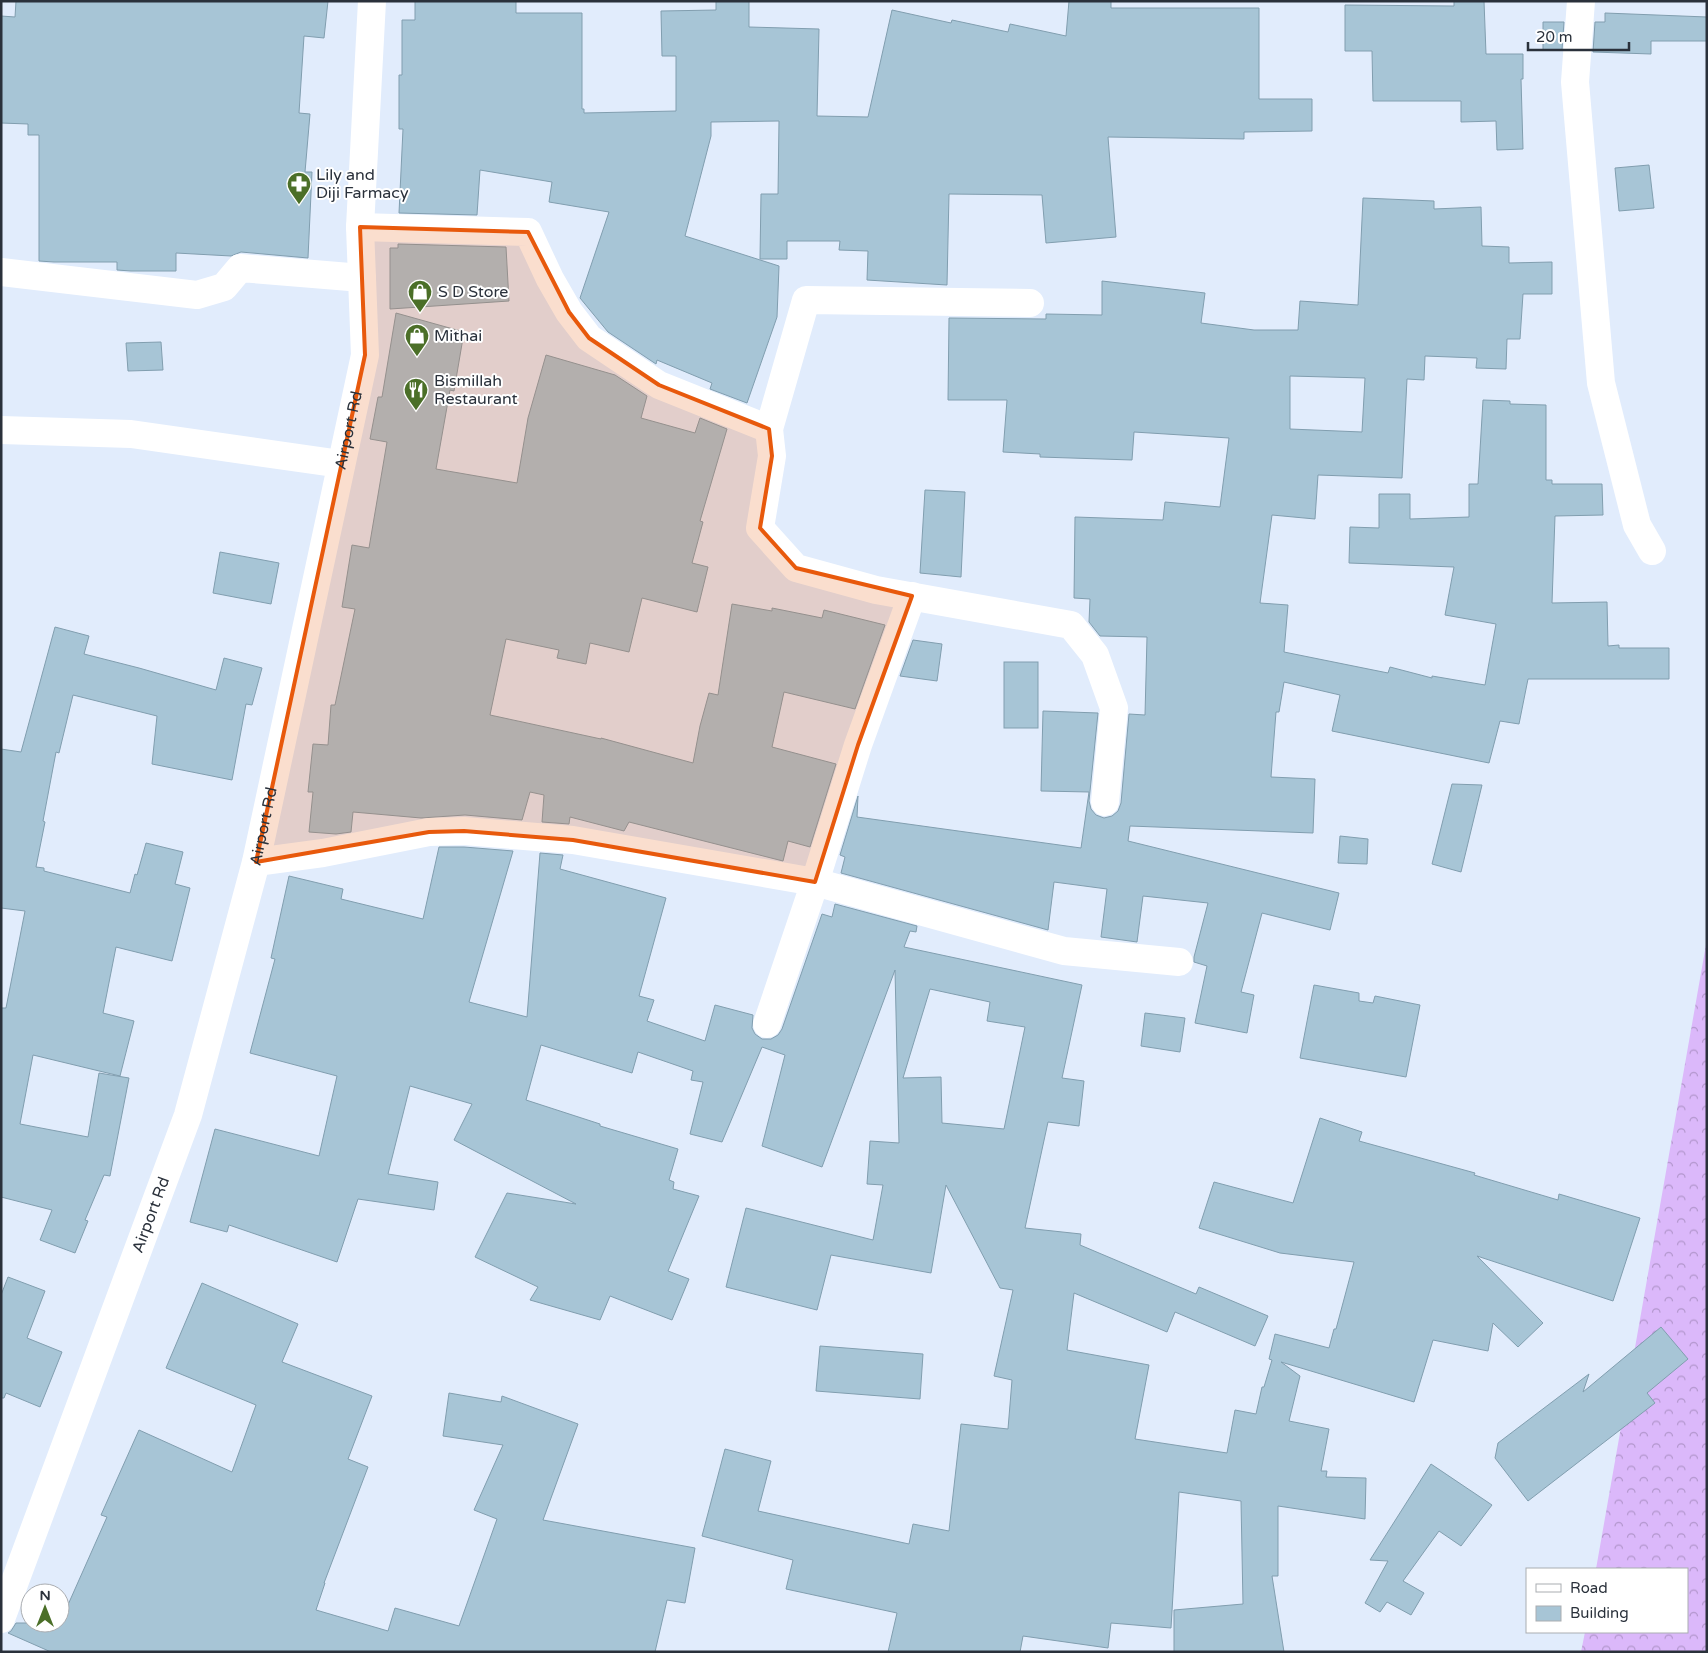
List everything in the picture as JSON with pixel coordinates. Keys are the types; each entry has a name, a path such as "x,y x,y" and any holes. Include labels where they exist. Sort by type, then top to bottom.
{"street":[{"name":"Airport Rd","path":"1,1619 188,1116 256,862 365,355 360,227 372,1"},
{"path":"1582,1 1575,82 1601,383 1637,525 1652,550"},
{"path":"360,227 528,232 568,312 589,338 659,386 769,429"},
{"path":"1,272 197,295 224,287 240,268 362,278"},
{"path":"1030,304 806,300 769,429 772,456 760,528 796,568 876,590 1071,625 1096,655 1114,708 1105,802"},
{"path":"1,430 131,434 341,464"},
{"path":"767,1024 815,882 858,745 912,596"},
{"path":"256,862 323,853 429,832 464,831 573,840 815,882 1064,951 1179,962"}],"highlighted area":[{"path":"360,227 528,232 569,312 589,338 659,385 769,429 772,456 760,528 796,568 912,596 858,745 815,882 573,840 464,831 429,832 256,862 365,355"}],"green space":[{"path":"1707,939 1707,1652 1581,1652 1585,1633 1688,1633 1688,1568 1596,1568"}],"building":[{"path":"16,1 328,1 324,38 304,36 299,113 310,114 305,172 312,172 308,258 241,252 231,256 176,253 176,271 117,270 117,262 39,261 39,135 28,135 28,124 1,123 1,16 15,17"},
{"path":"415,1 516,1 516,13 582,13 582,109 584,109 584,113 676,111 676,56 662,56 661,11 716,10 716,1 749,1 749,27 819,29 817,116 868,117 892,10 951,23 952,20 1008,32 1010,24 1066,36 1069,1 1111,1 1111,8 1259,8 1259,99 1312,99 1312,131 1244,132 1244,139 1108,137 1116,237 1046,243 1042,195 949,194 947,285 867,280 868,251 839,250 840,241 787,241 787,259 760,259 761,194 778,194 779,121 711,122 711,136 685,236 779,266 777,317 747,403 710,389 712,383 657,360 656,364 608,332 580,298 609,212 549,202 552,182 480,170 477,215 399,213 403,129 399,129 399,75 402,75 402,20 415,20"},
{"path":"1454,1 1484,1 1486,54 1523,54 1523,79 1521,79 1523,149 1497,150 1496,121 1461,122 1461,101 1373,101 1372,51 1345,51 1345,5 1454,6"},
{"path":"1605,13 1707,17 1707,41 1651,41 1651,54 1593,52 1595,22 1605,22"},
{"path":"1543,22 1564,22 1562,50 1543,50"},
{"path":"1649,165 1654,208 1619,211 1615,168"},
{"path":"1363,198 1434,201 1434,209 1481,207 1482,246 1509,247 1509,263 1552,262 1552,294 1523,294 1520,339 1507,339 1506,369 1476,368 1477,358 1425,356 1424,380 1407,379 1402,478 1318,475 1315,519 1272,515 1260,603 1288,605 1284,652 1388,673 1390,667 1432,678 1432,676 1485,685 1496,624 1445,615 1454,567 1349,563 1350,527 1379,528 1379,494 1410,494 1410,519 1469,517 1469,484 1478,484 1483,400 1510,401 1510,404 1546,405 1546,480 1552,480 1552,484 1602,484 1603,515 1555,516 1552,603 1607,602 1608,646 1619,645 1619,648 1669,648 1669,679 1528,679 1519,724 1500,721 1489,763 1332,731 1340,695 1284,682 1279,712 1276,712 1271,777 1315,779 1313,833 1130,826 1128,841 1339,893 1330,930 1262,913 1241,992 1254,995 1247,1033 1195,1023 1207,966 1194,962 1194,957 1208,903 1143,896 1137,942 1101,937 1107,889 1054,882 1048,930 841,873 845,857 840,855 858,796 857,817 1081,848 1089,792 1041,791 1043,711 1098,713 1089,801 1091,809 1096,815 1104,818 1112,816 1118,811 1121,803 1129,714 1145,715 1147,637 1100,636 1089,622 1090,599 1074,598 1075,517 1163,520 1165,502 1220,507 1229,438 1134,432 1132,460 1040,457 1040,454 1003,452 1007,400 948,400 949,318 1046,319 1046,314 1102,315 1102,281 1205,293 1201,323 1254,330 1298,330 1300,301 1358,305","holes":["1290,376 1365,378 1362,432 1290,429"]},
{"path":"398,244 506,247 509,301 390,309 390,248 398,248"},
{"path":"396,313 464,332 454,391 450,390 436,469 517,483 528,418 546,355 615,375 647,396 641,418 695,433 700,418 727,429 700,521 703,522 692,563 708,567 697,612 642,598 629,652 590,643 586,664 557,658 559,650 506,639 490,715 601,738 693,763 709,693 718,695 732,604 772,611 772,608 822,618 824,610 885,625 855,709 784,692 772,747 836,764 810,847 788,841 783,861 629,822 624,831 570,817 569,824 542,822 544,795 530,792 522,820 465,815 421,818 353,812 351,832 336,834 309,832 313,792 308,792 313,744 328,745 331,705 335,705 355,609 342,607 352,545 369,548 387,442 370,439 378,397 382,397"},
{"path":"161,342 163,370 128,371 126,343"},
{"path":"925,490 965,492 961,577 920,573"},
{"path":"220,552 279,563 271,604 213,593"},
{"path":"55,627 89,636 84,654 216,690 224,658 262,668 252,705 246,704 232,780 152,764 157,716 73,695 59,753 56,752 36,867 44,868 44,871 130,893 146,843 183,852 175,884 190,888 172,961 116,947 103,1013 134,1021 120,1076 33,1055 20,1124 88,1137 99,1073 129,1078 110,1176 104,1175 85,1220 88,1221 75,1253 40,1240 52,1210 1,1197 1,1008 6,1008 25,911 1,908 1,749 21,752"},
{"path":"913,640 942,644 937,681 900,676"},
{"path":"1004,662 1038,662 1038,728 1004,728"},
{"path":"1452,784 1482,785 1461,872 1432,864"},
{"path":"1340,836 1368,839 1367,864 1338,863"},
{"path":"439,847 513,851 469,1002 527,1017 540,853 563,855 560,869 666,898 639,996 654,1000 647,1021 705,1041 715,1005 753,1015 752,1028 755,1034 762,1039 771,1039 778,1035 782,1029 822,914 832,917 835,904 917,926 916,932 910,931 904,947 1082,985 1062,1078 1084,1081 1079,1126 1048,1122 1025,1228 1081,1234 1080,1245 1196,1294 1199,1287 1268,1316 1255,1346 1175,1312 1167,1332 1074,1293 1067,1350 1149,1365 1135,1439 1227,1453 1235,1410 1256,1414 1262,1387 1264,1387 1272,1360 1269,1359 1275,1334 1329,1348 1354,1262 1280,1253 1199,1228 1214,1182 1293,1203 1320,1118 1362,1132 1359,1141 1475,1173 1474,1175 1558,1200 1559,1194 1640,1218 1613,1301 1477,1256 1543,1323 1518,1347 1493,1323 1488,1351 1433,1340 1414,1402 1281,1362 1300,1376 1289,1421 1329,1429 1321,1471 1327,1471 1326,1477 1366,1478 1365,1519 1278,1506 1278,1576 1272,1576 1284,1652 1174,1652 1174,1610 1243,1604 1241,1501 1179,1492 1171,1628 1111,1623 1108,1648 1023,1636 1020,1652 888,1652 897,1613 786,1589 793,1560 702,1536 725,1449 771,1461 758,1511 909,1544 913,1524 949,1531 961,1424 1008,1429 1012,1380 994,1376 1013,1290 1000,1288 946,1185 931,1273 831,1255 817,1310 726,1287 746,1208 873,1240 883,1185 867,1184 870,1141 899,1143 895,970 822,1167 762,1146 785,1055 762,1047 722,1142 690,1134 703,1082 691,1080 693,1071 638,1052 632,1073 541,1045 526,1100 600,1124 600,1126 678,1149 669,1180 674,1182 673,1189 699,1196 668,1271 689,1279 672,1320 610,1296 600,1320 530,1300 538,1287 475,1257 507,1193 576,1204 454,1140 472,1104 410,1086 388,1174 438,1182 434,1210 358,1199 337,1262 229,1225 227,1232 190,1222 215,1129 319,1156 337,1076 250,1053 275,959 271,958 289,876 343,889 341,899 423,919","holes":["930,989 990,1002 987,1021 1025,1027 1004,1129 942,1123 941,1077 903,1078"]},
{"path":"1314,985 1359,993 1359,1001 1373,1003 1375,996 1420,1005 1406,1077 1300,1058"},
{"path":"1145,1013 1185,1018 1180,1052 1141,1046"},
{"path":"8,1277 45,1291 27,1338 62,1352 40,1407 6,1393 4,1398 1,1398 1,1295"},
{"path":"202,1283 298,1324 282,1362 372,1396 348,1459 368,1467 324,1583 316,1610 388,1631 395,1608 459,1626 497,1519 474,1510 503,1445 443,1436 449,1393 501,1402 502,1396 578,1424 543,1520 695,1548 685,1603 667,1600 655,1652 51,1652 8,1633 16,1623 20,1623 20,1633 70,1633 70,1600 107,1517 101,1515 139,1430 232,1472 256,1405 166,1368"},
{"path":"1661,1327 1688,1359 1647,1393 1655,1403 1528,1501 1495,1458 1498,1443 1589,1374 1583,1392"},
{"path":"820,1346 923,1354 920,1399 816,1391"},
{"path":"1431,1464 1492,1505 1461,1546 1439,1531 1403,1581 1424,1593 1411,1615 1387,1602 1380,1612 1365,1603 1388,1561 1370,1560"}],"place":[{"name":"Lily and Diji Farmacy","path":"299,205"},
{"name":"S D Store","path":"420,313"},
{"name":"Mithai","path":"417,357"},
{"name":"Bismillah Restaurant","path":"416,411"}]}
